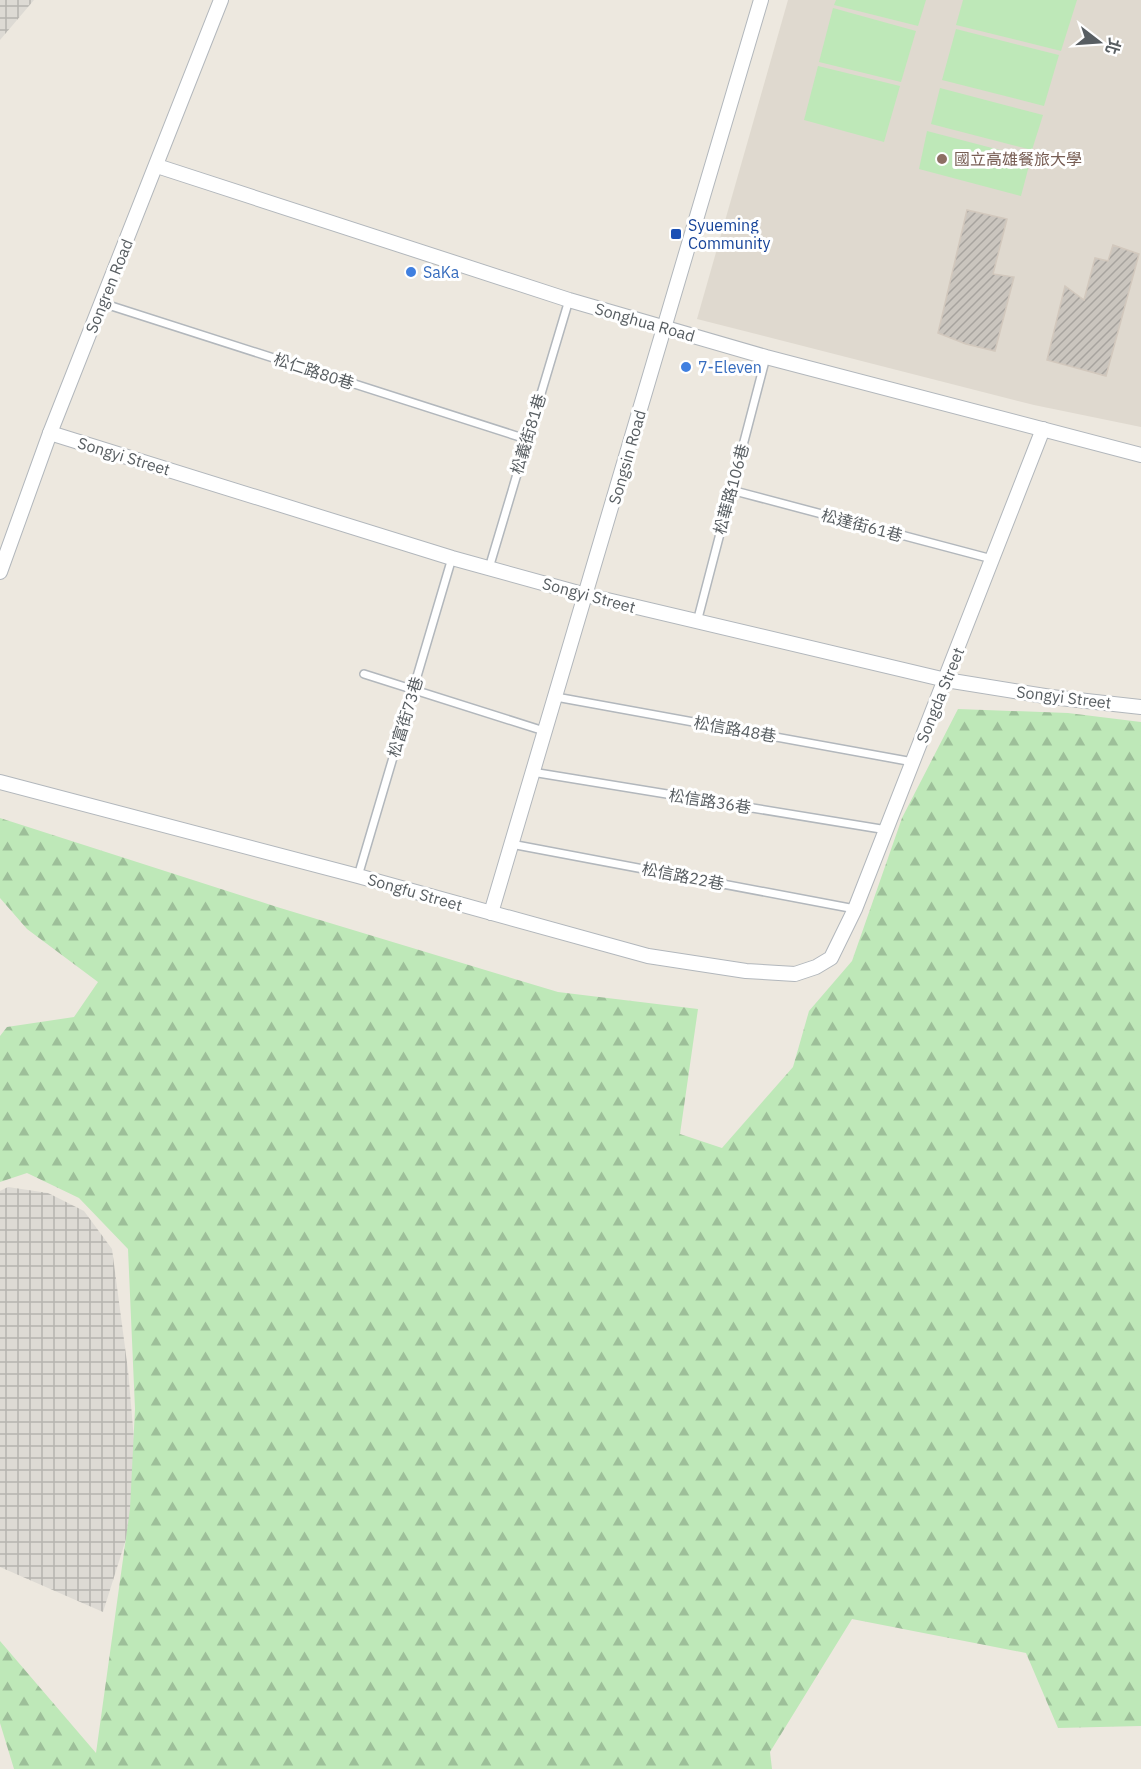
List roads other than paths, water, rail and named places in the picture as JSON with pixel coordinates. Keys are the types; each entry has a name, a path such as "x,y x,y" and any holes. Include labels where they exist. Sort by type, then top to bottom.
{"street":[{"name":"Songren Road","path":"0,572 50,433 221,0"},
{"name":"Songsin Road","path":"491,913 761,0"},
{"name":"Songhua Road","path":"157,166 569,300 766,357 1141,455"},
{"name":"Songda Street","path":"831,958 855,909 887,830 1043,429"},
{"name":"Songyi Street","path":"50,433 452,558 586,595 946,680 1051,697 1141,707"},
{"name":"Songfu Street","path":"0,782 358,876 648,956 746,971 795,974 816,967 831,958"}],"lane":[{"name":"松義街81巷","path":"489,568 569,300"},
{"name":"松仁路80巷","path":"102,303 526,439"},
{"name":"松華路106巷","path":"697,622 766,357"},
{"name":"松達街61巷","path":"731,490 992,560"},
{"name":"松富街73巷","path":"358,876 452,558"},
{"path":"364,674 544,731"},
{"name":"松信路48巷","path":"556,697 913,762"},
{"name":"松信路36巷","path":"532,772 887,830"},
{"name":"松信路22巷","path":"512,844 855,909"}],"place":[{"name":"國立高雄餐旅大學","path":"942,159"},
{"name":"Syueming Community","path":"676,234"},
{"name":"SaKa","path":"411,272"},
{"name":"7-Eleven","path":"686,367"}]}
